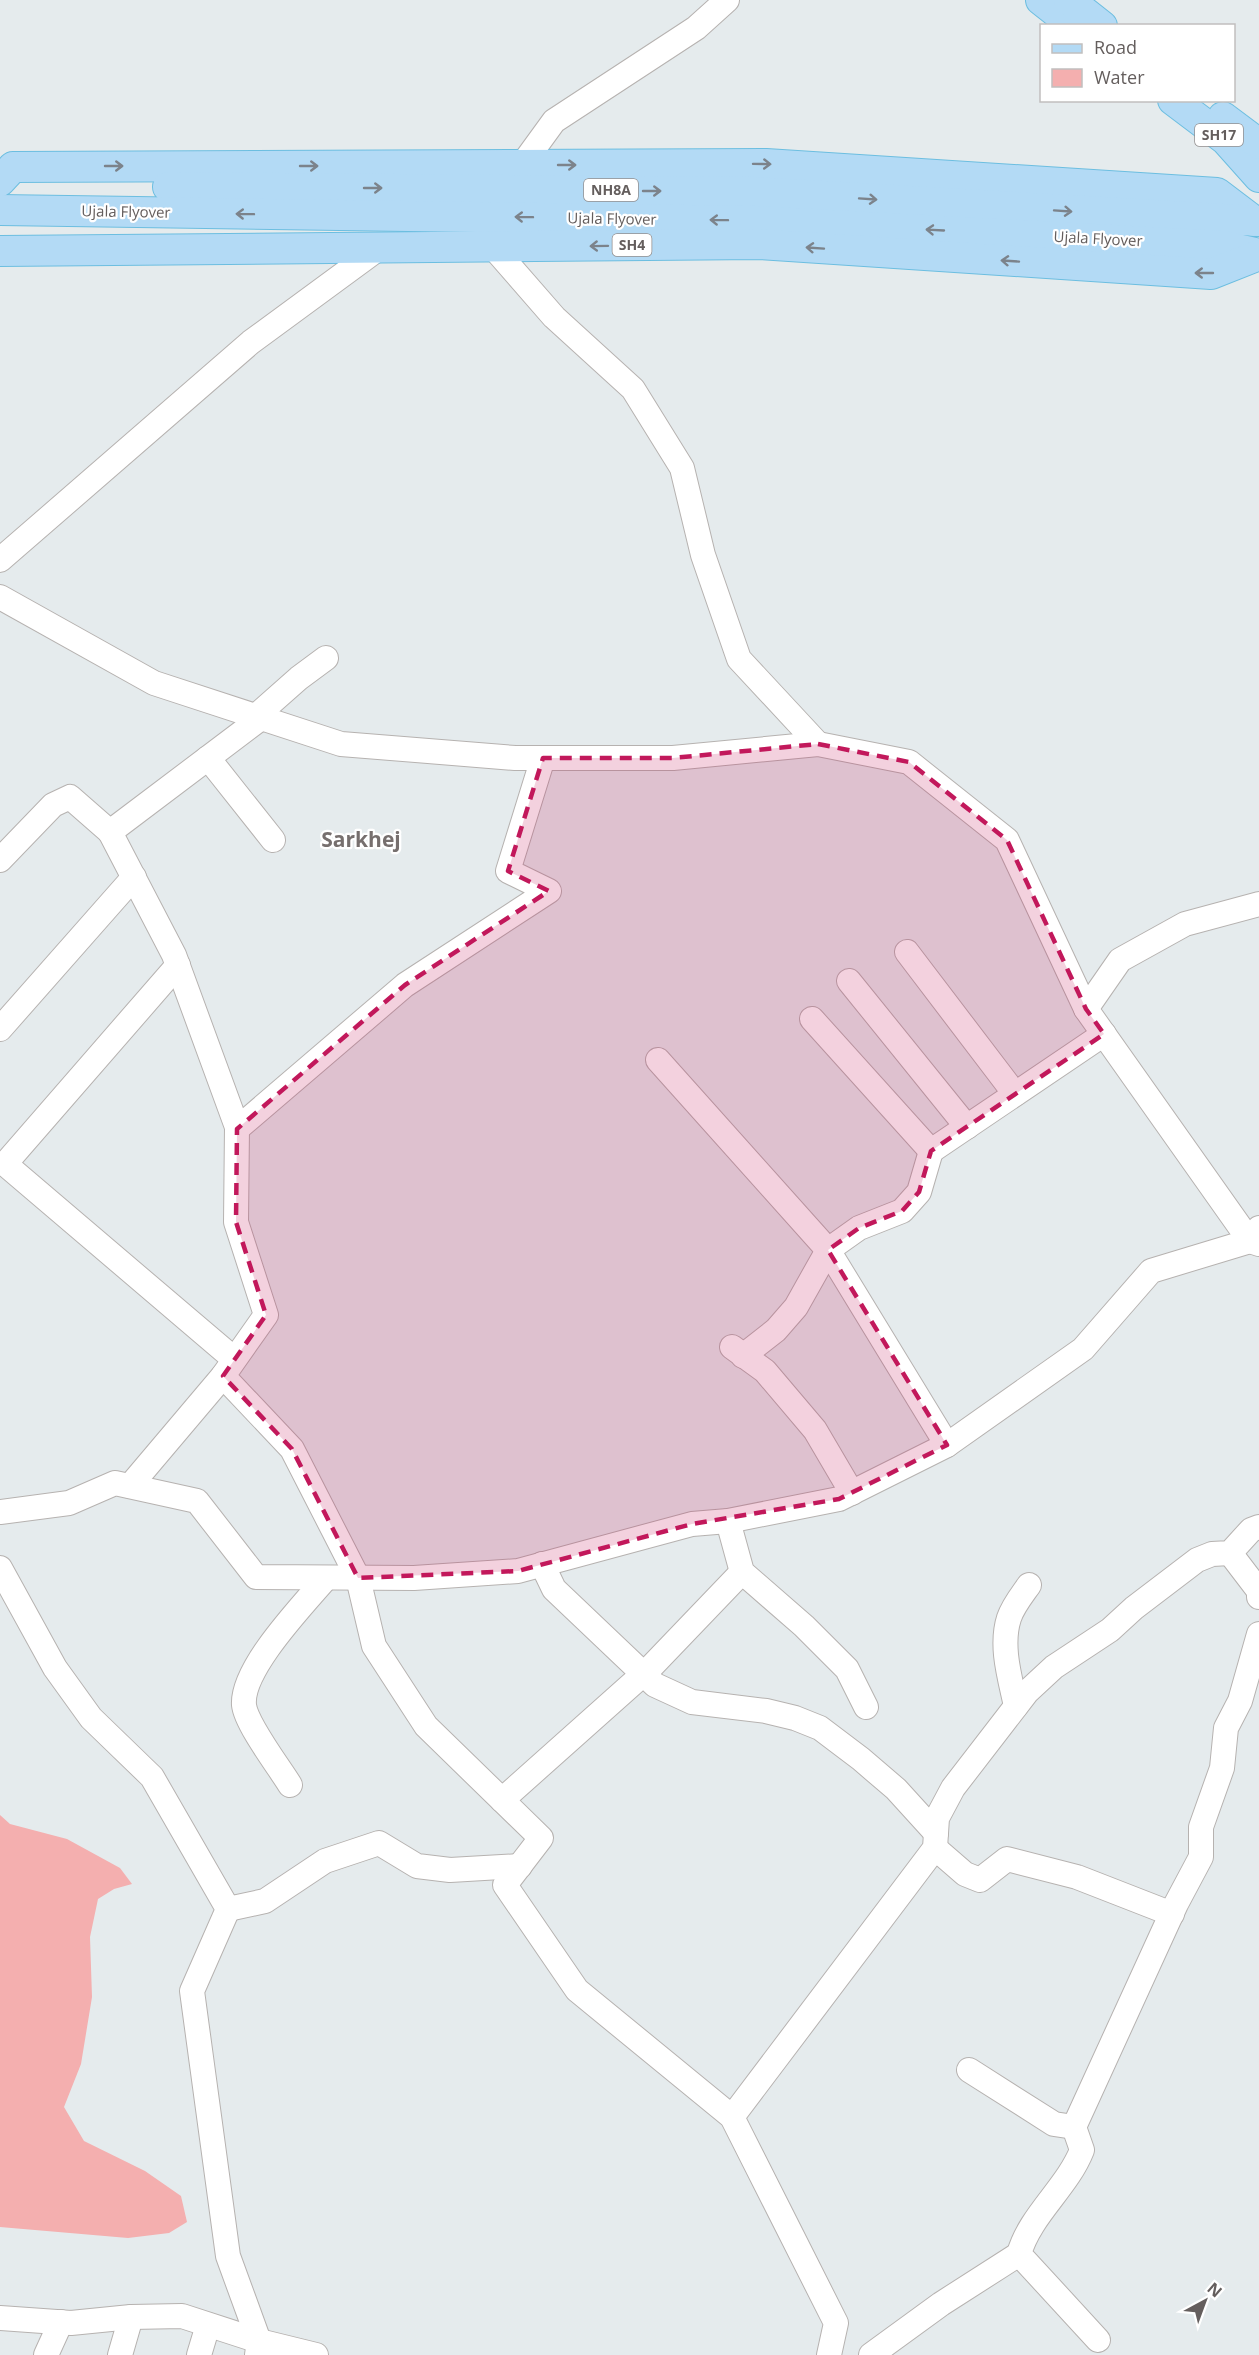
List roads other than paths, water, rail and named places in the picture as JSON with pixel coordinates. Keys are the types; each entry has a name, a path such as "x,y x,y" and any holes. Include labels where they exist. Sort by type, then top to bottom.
{"main road":[{"path":"1041,0 1071,24"},
{"path":"1069,0 1099,24"},
{"name":"SH17","path":"1176,102 1226,140 1259,177"},
{"name":"SH17","path":"1204,102 1259,144"},
{"path":"4,178 522,165 766,164 1217,193 1257,221"},
{"name":"Ujala Flyover","path":"4,178 755,192 1222,233"},
{"name":"Ujala Flyover","path":"0,210 756,221 1222,233"},
{"name":"NH8A","path":"1222,233 1257,221"},
{"name":"NH8A","path":"1222,233 1259,254"},
{"name":"SH4","path":"0,251 759,244 1211,274 1259,254"}],"street":[{"path":"522,165 554,121 696,28 727,0"},
{"path":"494,247 554,317 633,389 682,468 703,555 739,659 818,744"},
{"path":"0,560 251,342 379,248"},
{"path":"0,597 154,683 340,744 514,758 673,758 818,744 909,762 1007,840 1086,1009 1256,1238 1151,1271 1083,1349 947,1445 839,1499 728,1521 692,1524 518,1571 414,1578 256,1577 197,1502 116,1483 69,1503 0,1512"},
{"path":"110,832 208,758 258,717 299,678 326,658"},
{"path":"208,758 273,840"},
{"path":"237,1129 405,984 549,891 508,871 543,758"},
{"path":"0,860 53,805 70,797 110,832 178,965 237,1129 236,1222 266,1315 229,1368 130,1486"},
{"path":"0,1029 134,877"},
{"path":"1086,1009 1120,960 1185,924 1259,904"},
{"path":"907,952 1015,1094"},
{"path":"178,965 2,1165 229,1368 292,1449 358,1578 374,1646 426,1726 542,1838 505,1885 577,1990 732,2117 836,2323 829,2355"},
{"path":"849,981 967,1127"},
{"path":"812,1019 931,1151"},
{"path":"852,1493 815,1430 765,1371 737,1351 776,1330 796,1307 828,1250 859,1228 902,1211 919,1192 931,1151 1104,1034"},
{"path":"658,1060 828,1250 947,1445"},
{"path":"728,1521 742,1572 804,1626 847,1669 866,1707"},
{"path":"732,2117 935,1840 937,1818 953,1788 1027,1692 1054,1667 1110,1630 1189,1566 1212,1554 1230,1553 1251,1530 1259,1527"},
{"path":"1230,1553 1258,1591 1259,1597"},
{"path":"542,1564 554,1589 642,1676 655,1685 693,1702 766,1711 795,1718 820,1728 896,1789 935,1840 965,1874 980,1880 1007,1859 1086,1880 1172,1914"},
{"path":"0,1568 55,1668 92,1718 152,1777 228,1909"},
{"path":"502,1800 642,1676 742,1572"},
{"path":"290,1785 255,1729 244,1705 248,1683 265,1653 326,1578"},
{"path":"1016,1706 1006,1657 1006,1640 1009,1618 1029,1585"},
{"path":"871,2355 941,2304 1018,2254 1023,2238 1076,2167 1082,2150 1074,2127 1172,1914 1201,1857 1201,1827 1222,1768 1226,1728 1240,1701 1259,1634"},
{"path":"228,1909 265,1901 324,1862 379,1843 417,1866 450,1870 520,1866"},
{"path":"228,1909 192,1991 228,2256 258,2348"},
{"path":"969,2070 1054,2124 1074,2127"},
{"path":"1018,2254 1098,2340"},
{"path":"0,2318 61,2322 182,2316 258,2348 316,2355"},
{"path":"120,2355 131,2317"},
{"path":"46,2355 61,2322"},
{"path":"199,2355 208,2325"}],"water":[{"path":"0,1815 10,1824 67,1839 120,1868 132,1884 114,1889 98,1899 90,1937 92,1997 81,2064 64,2107 84,2141 145,2171 181,2196 187,2222 169,2233 128,2238 0,2227"}],"district":[{"name":"Sarkhej","path":"361,840"}]}
